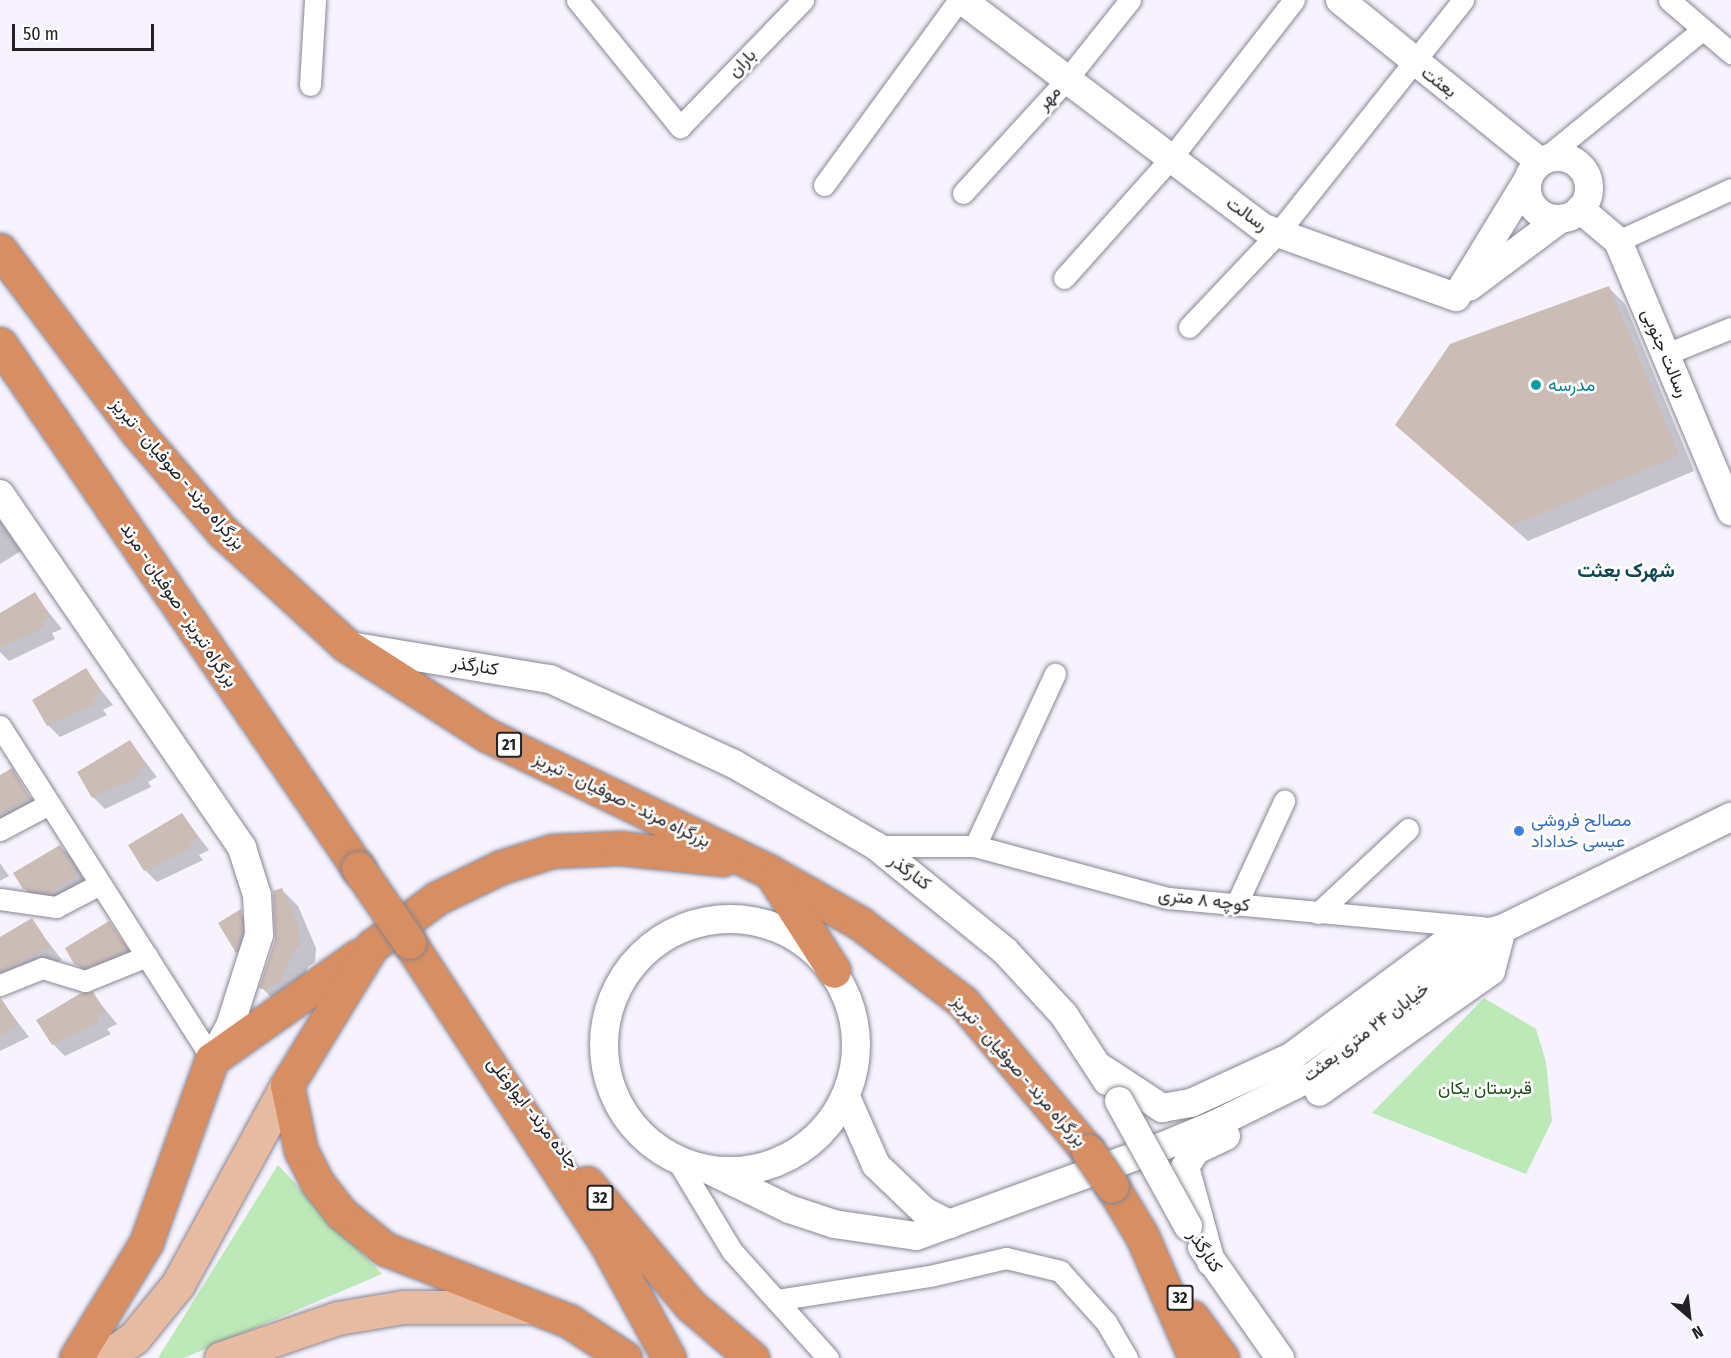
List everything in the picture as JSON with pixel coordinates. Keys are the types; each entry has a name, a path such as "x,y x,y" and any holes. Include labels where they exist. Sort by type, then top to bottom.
{"highway":[{"name":"بزرگراه مرند - صوفیان - تبریز","path":"0,250 138,433 223,532 346,645 487,735 770,872 861,924 899,952 963,1002 1088,1151 1142,1236"},
{"name":"بزرگراه تبریز - صوفیان - مرند","path":"0,344 463,1023"},
{"path":"76,1358 146,1243 212,1059 436,898 501,867 552,851 620,849 694,854 770,872 798,932 834,971"},
{"path":"798,932 899,952"},
{"path":"372,946 287,1085 301,1151 318,1184 340,1213 385,1249 569,1321 625,1358"},
{"path":"463,1023 606,1243 669,1358"},
{"name":"جاده مرند- ایواوغلی","path":"463,1023 560,1150 690,1305 752,1358"},
{"name":"21","path":"1142,1236 1195,1358"},
{"name":"32","path":"1142,1236 1199,1329 1222,1358"}],"main road":[{"path":"105,1358 129,1348 178,1284 287,1085"},
{"path":"221,1358 338,1318 403,1307 526,1306"}],"street":[{"path":"310,85 315,0"},
{"name":"باران","path":"583,2 680,127 803,0"},
{"path":"824,185 960,0"},
{"name":"رسالت","path":"960,0 1171,158 1277,234 1455,297"},
{"name":"مهر","path":"963,193 1067,79 1130,0"},
{"path":"1064,278 1171,158 1294,0"},
{"name":"بعثت","path":"1340,0 1534,171"},
{"path":"1189,327 1277,234 1415,64 1463,0"},
{"path":"1669,0 1731,53"},
{"path":"1455,297 1534,171 1703,29"},
{"path":"1455,297 1570,214 1589,189 1581,167 1562,157 1534,171"},
{"path":"1534,171 1531,203 1538,212 1570,214"},
{"path":"1617,241 1731,189"},
{"name":"رسالت جنوبی","path":"1570,214 1617,241 1728,493"},
{"path":"1666,354 1731,328"},
{"path":"0,495 242,848 257,896 259,935 230,1026 212,1059 0,726"},
{"name":"کنارگذر","path":"346,645 549,679 734,764 876,846 1005,951 1064,1015 1119,1101 1188,1226 1280,1358"},
{"path":"975,846 1054,675"},
{"path":"1236,905 1284,801"},
{"path":"0,830 49,804"},
{"name":"خیابان ۲۴ متری بعثت","path":"709,1170 789,1209 834,1224 916,1236 950,1224 1194,1133 1315,1075 1502,929 1723,823 1731,807"},
{"path":"1318,913 1408,829"},
{"name":"کوچه ۸ متری","path":"876,846 975,846 1168,898 1502,929"},
{"path":"0,899 56,907 100,884"},
{"path":"798,932 741,919 719,919 687,926 649,949 633,964 615,992 605,1024 604,1046 611,1089 626,1118 649,1142 677,1160 709,1170 742,1171 774,1164 812,1141 828,1126 846,1097 856,1066 857,1033 850,1001 834,971"},
{"path":"1098,1066 1162,1108 1191,1103 1291,1057 1448,941 1502,929 1491,971 1332,1085 1196,1150 1185,1167 1211,1262"},
{"path":"0,985 42,968 85,981 147,956"},
{"path":"846,1097 876,1165 924,1211 950,1224"},
{"path":"677,1160 732,1251 828,1358"},
{"path":"776,1300 930,1276 1006,1258 1060,1271 1106,1322 1127,1358"}],"green space":[{"name":"قبرستان یکان","path":"1484,998 1536,1029 1546,1062 1552,1121 1526,1174 1372,1113"},
{"path":"278,1165 382,1274 184,1358 158,1358"}],"building":[{"name":"مدرسه","path":"1609,286 1679,455 1511,526 1395,425 1450,344"},
{"path":"35,592 51,617 41,621 45,627 0,648 0,613"},
{"path":"86,668 102,692 92,697 96,703 47,726 32,700"},
{"path":"130,740 147,765 137,769 141,775 92,798 77,772"},
{"path":"12,768 30,798 0,814 0,775"},
{"path":"182,813 199,838 189,843 192,848 144,871 128,845"},
{"path":"60,845 77,876 49,893 23,889 13,873"},
{"path":"282,888 298,923 300,946 293,951 282,979 266,990 259,988 275,940 273,891"},
{"path":"241,909 242,933 236,953 218,923"},
{"path":"32,918 51,947 0,971 0,937"},
{"path":"109,921 128,950 84,968 74,964 65,948"},
{"path":"93,992 106,1012 97,1016 100,1022 52,1045 36,1020 81,993"},
{"path":"0,997 19,1025 0,1035"}],"place":[{"name":"مدرسه","path":"1536,385"},
{"name":"مصالح فروشی عیسی خداداد","path":"1519,831"}],"district":[{"name":"شهرک بعثت","path":"1626,570"}]}
